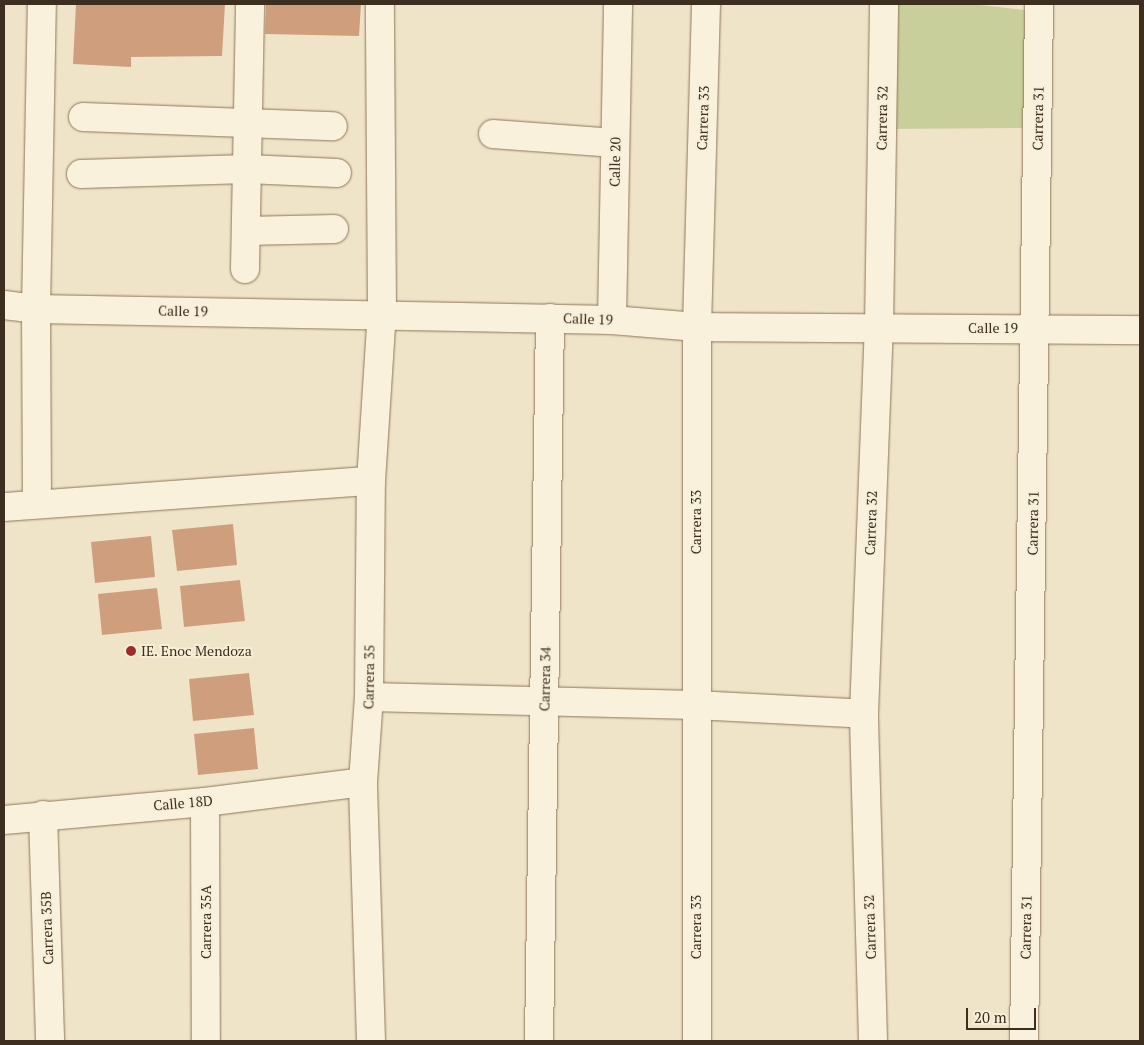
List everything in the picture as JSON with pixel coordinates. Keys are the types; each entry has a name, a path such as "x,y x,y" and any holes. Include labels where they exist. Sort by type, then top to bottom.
{"street":[{"path":"38,502 36,309 42,4"},
{"path":"245,269 250,4"},
{"name":"Carrera 35","path":"371,1041 363,782 370,697 371,481 382,313 380,4"},
{"name":"Calle 20","path":"612,320 618,4"},
{"name":"Carrera 33","path":"697,1041 695,705 697,327 706,4"},
{"name":"Carrera 32","path":"873,1041 864,714 879,327 884,4"},
{"name":"Carrera 31","path":"1024,1041 1036,328 1039,4"},
{"path":"83,117 332,126"},
{"path":"493,134 615,143"},
{"path":"81,174 247,169 337,173"},
{"path":"246,231 334,229"},
{"name":"Calle 19","path":"4,305 36,309 382,313 550,318 612,320 697,327 1140,330"},
{"name":"Carrera 34","path":"540,1041 550,318"},
{"path":"4,507 38,502 371,481"},
{"path":"370,697 695,705 864,714"},
{"name":"Calle 18D","path":"4,820 43,815 205,802 363,782"},
{"name":"Carrera 35A","path":"205,802 206,1041"},
{"name":"Carrera 35B","path":"43,815 50,1041"}],"green space":[{"path":"892,4 971,4 1033,11 1031,128 887,129"}],"building":[{"path":"76,4 225,4 222,56 131,57 131,67 73,64"},
{"path":"266,4 361,4 359,36 265,34"},
{"path":"233,524 237,565 177,571 172,530"},
{"path":"151,536 155,577 95,583 91,542"},
{"path":"240,580 245,621 184,627 180,586"},
{"path":"157,588 162,629 102,635 98,594"},
{"path":"249,673 254,715 193,721 189,679"},
{"path":"254,728 258,769 198,775 194,734"}],"place":[{"name":"IE. Enoc Mendoza","path":"131,651"}]}
